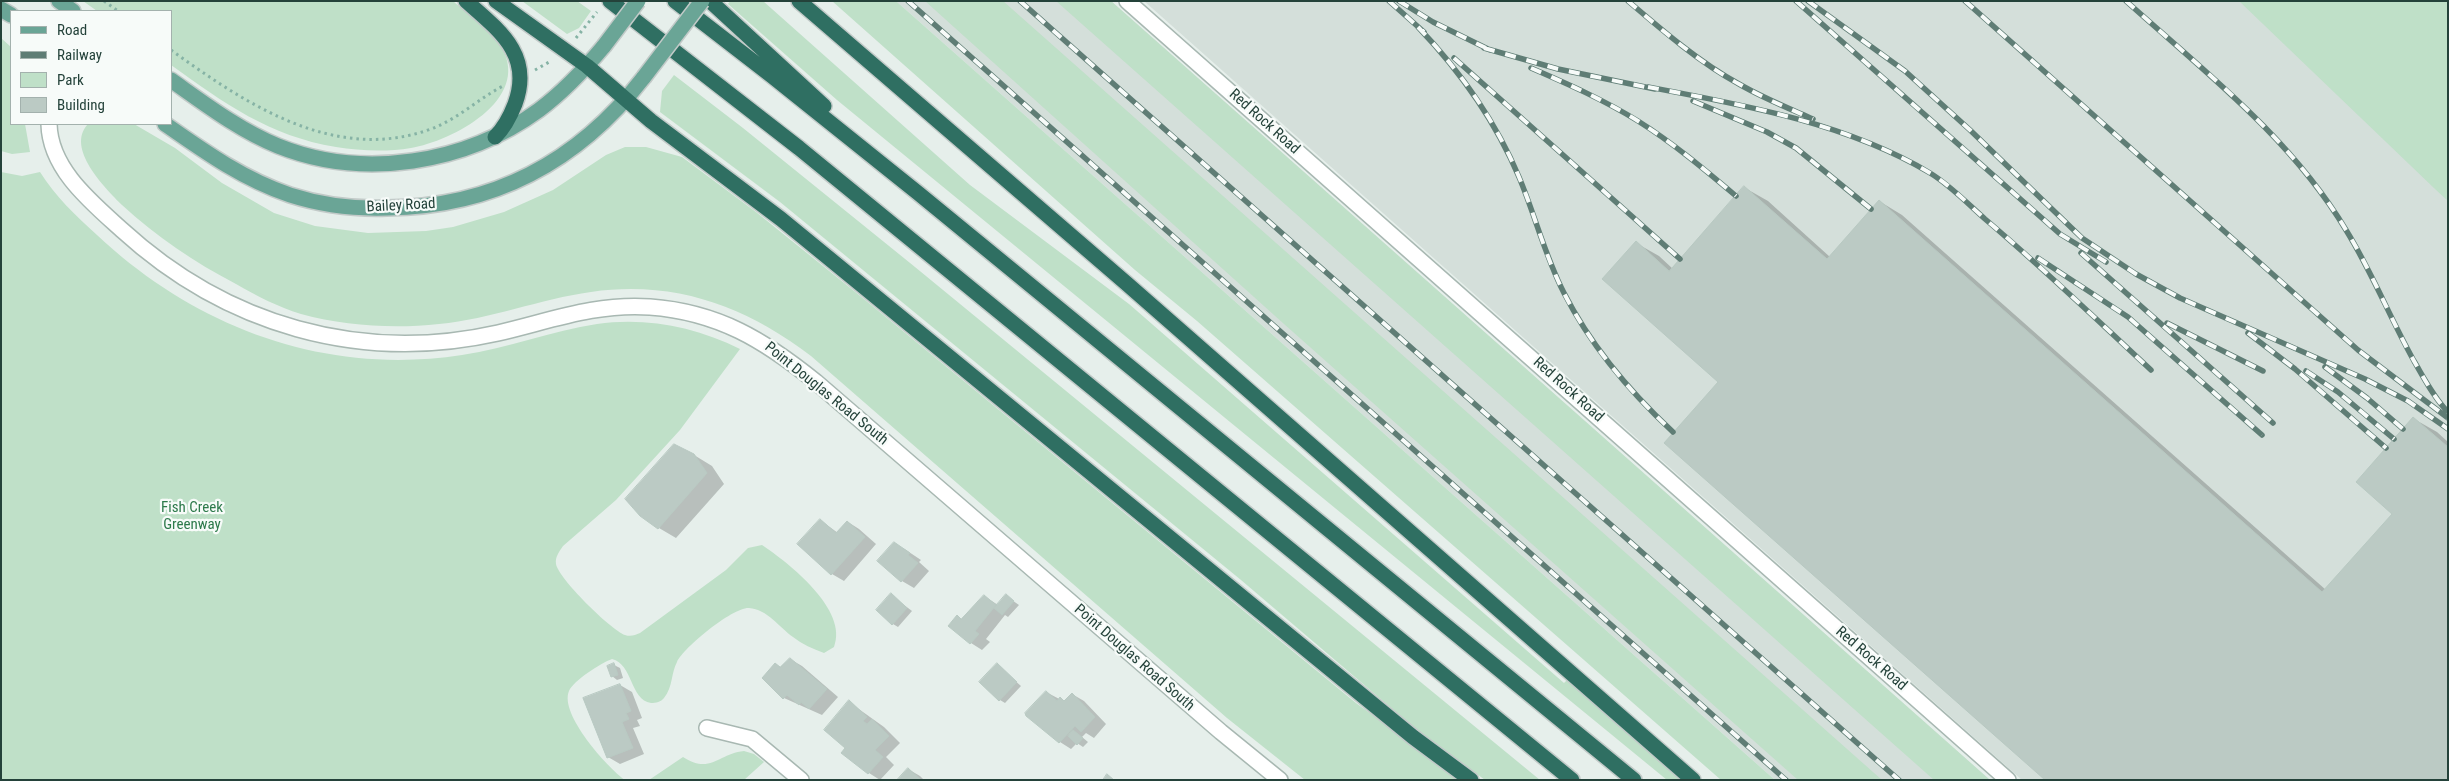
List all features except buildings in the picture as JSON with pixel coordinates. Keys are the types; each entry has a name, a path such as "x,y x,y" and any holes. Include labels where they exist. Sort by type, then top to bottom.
{"highway":[{"path":"466,1 500,31 510,43 518,62 520,78 518,95 504,126 495,137"},
{"path":"496,1 587,66 626,100 788,225 1412,737 1470,780"},
{"path":"675,1 772,76 918,194 1634,780"},
{"path":"710,1 918,194"},
{"path":"799,1 1126,283 1693,780"},
{"path":"605,5 814,160 1572,780"}],"main road":[{"path":"59,1 72,10"},
{"path":"172,81 227,119 263,140 298,153 328,159 372,164 412,161 454,152 495,137 539,110 587,66 638,1"},
{"name":"Bailey Road","path":"166,125 233,170 289,195 348,207 397,208 459,201 526,178 581,143 626,100 702,1"}],"street":[{"name":"Red Rock Road","path":"1128,1 2008,780"},
{"name":"Point Douglas Road South","path":"49,125 52,144 64,170 87,197 130,238 177,273 221,300 256,316 280,324 314,334 366,342 412,343 464,339 498,333 573,312 630,306 668,309 701,315 754,338 778,352 816,382 1220,732 1280,780"},
{"path":"707,728 752,739 800,780"}],"path":[{"path":"104,1 117,10"},
{"path":"172,51 220,84 270,114 311,129 362,138 404,136 433,128 461,115 499,88 549,63 583,31 605,5"}],"shaded area":[{"path":"896,1 1111,1 1990,780 1775,780"},
{"path":"1144,1 2448,1 2448,780 2022,780"}],"green space":[{"path":"83,1 453,1 498,41 508,67 506,85 497,101 483,115 447,137 428,144 411,148 383,150 336,147 289,135 268,126 229,105 172,66 172,10 96,10"},
{"path":"522,1 577,1 591,11 579,28 567,34"},
{"path":"730,1 763,1 970,185 1129,304 1564,683 1568,679 1682,780 1667,780 837,100 728,4"},
{"path":"832,1 896,1 1775,780 1721,780 1197,321 1135,270"},
{"path":"925,1 1003,1 1882,780 1798,780 1284,324"},
{"path":"1056,1 1111,1 1990,780 1934,780"},
{"path":"2239,1 2448,1 2448,201 2435,189"},
{"path":"1,38 10,46 10,125 25,125 30,152 12,154 1,151"},
{"path":"674,75 743,128 915,267 1540,780 1485,780 1416,729 1241,580 780,202 660,112 662,91"},
{"path":"87,125 136,125 175,148 222,183 274,213 315,226 368,233 426,231 453,227 504,212 553,190 606,155 625,147 646,147 682,157 756,212 859,295 1356,703 1462,780 1305,780 1227,718 811,356 761,323 708,301 680,294 652,290 622,289 572,295 478,318 439,324 387,326 352,324 301,314 268,301 205,267 135,217 106,189 90,167 84,156 81,144 82,134"},
{"name":"Fish Creek Greenway","path":"1,172 22,176 40,172 59,197 97,235 135,268 177,296 220,319 265,338 312,351 361,358 411,360 479,352 563,331 615,322 652,323 670,326 706,335 740,349 680,430 616,500 563,546 557,557 556,564 559,571 575,591 598,614 618,631 631,636 640,633 726,570 748,548 762,545 801,575 825,603 833,618 836,633 834,647 824,653 812,648 793,637 767,615 756,609 749,608 742,609 721,621 681,655 667,694 658,702 651,703 639,696 628,674 619,662 612,659 595,668 581,678 569,691 568,701 571,713 597,753 625,780 1,780"},
{"path":"744,751 754,754 764,762 744,780 649,780 683,757 693,762 708,764 728,755"}],"railway":[{"path":"908,1 1786,780"},
{"path":"1020,1 1899,780"},
{"path":"1389,1 1424,32"},
{"path":"1399,1 1433,22 1490,50"},
{"path":"1628,1 1682,46 1724,75 1757,94 1813,119"},
{"path":"1796,1 2060,234 2106,262"},
{"path":"1808,1 1905,71 1970,130 2082,238 2136,274 2180,298 2365,379 2408,401 2448,429"},
{"path":"1965,1 2358,350 2448,418"},
{"path":"2126,1 2216,80 2300,165 2346,230 2414,361 2434,394 2448,412"},
{"path":"1418,27 1449,61 1488,116 1519,177 1557,279 1586,331 1612,367 1673,432"},
{"path":"1484,48 1558,69 1655,89"},
{"path":"1454,58 1680,259"},
{"path":"1531,68 1599,99 1651,129 1736,196"},
{"path":"1648,87 1794,118 1864,141 1930,173 1952,189 2069,293 2151,370"},
{"path":"1693,101 1767,132 1796,148 1871,209"},
{"path":"2081,253 2273,423"},
{"path":"2038,258 2128,317 2262,435"},
{"path":"2167,323 2263,371"},
{"path":"2248,333 2295,369 2386,448"},
{"path":"2325,367 2367,398 2403,429"},
{"path":"2306,371 2338,392 2394,439"}]}
